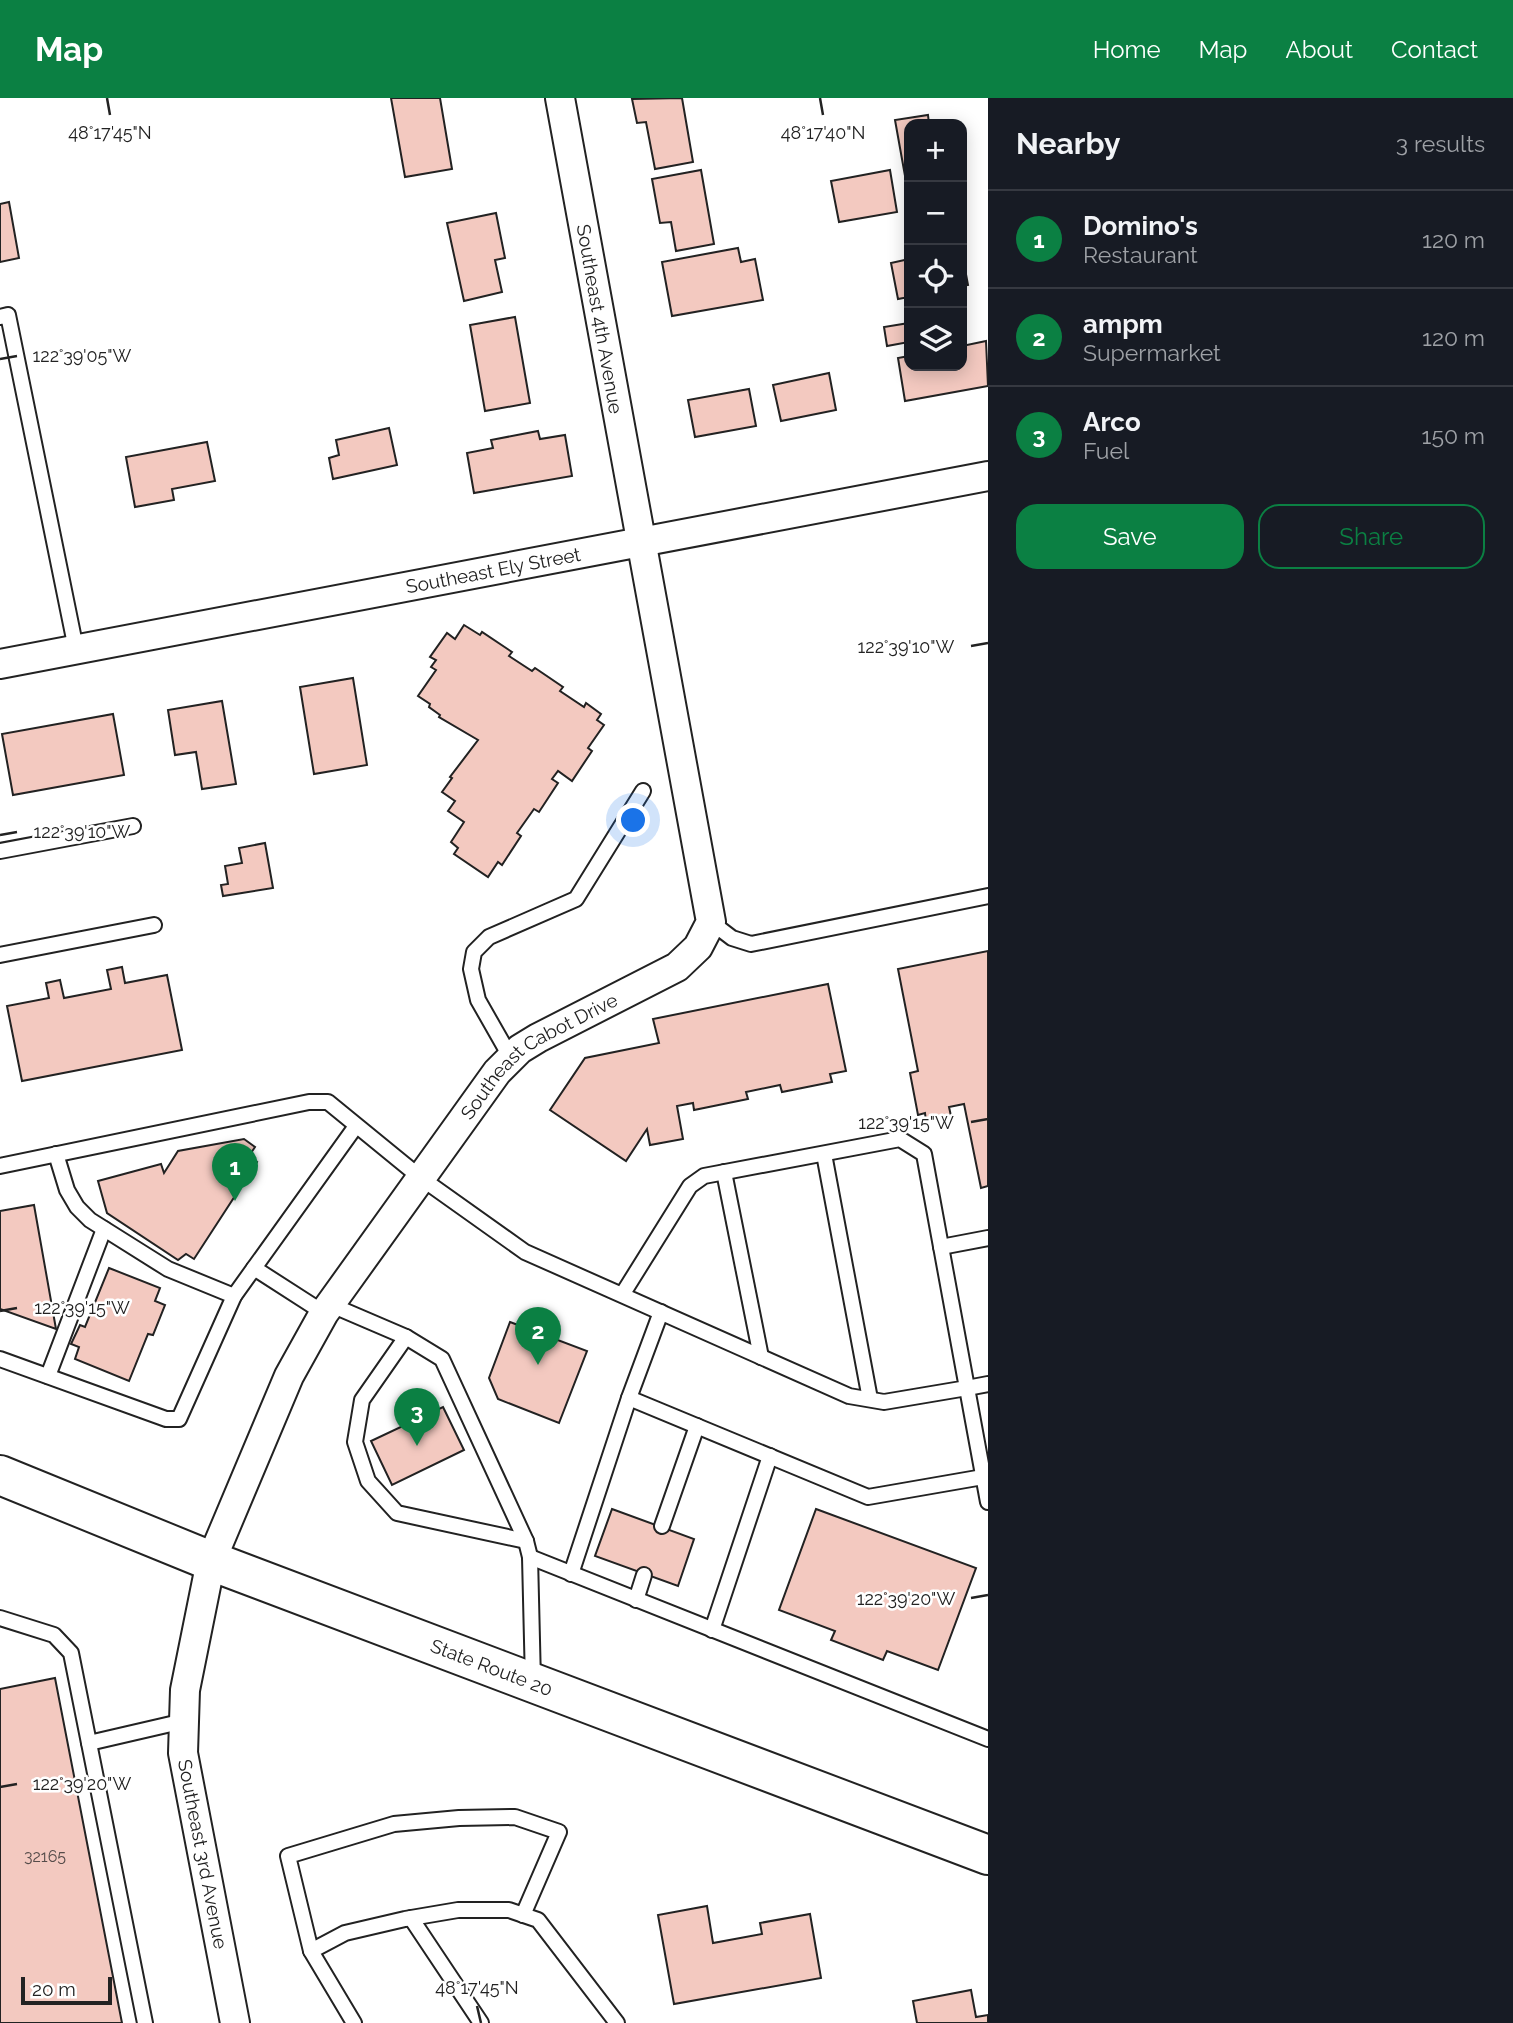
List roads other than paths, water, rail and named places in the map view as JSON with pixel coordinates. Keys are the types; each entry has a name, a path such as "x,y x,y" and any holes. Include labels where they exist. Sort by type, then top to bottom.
{"main road":[{"name":"State Route 20","path":"0,1475 211,1561 988,1855"}],"street":[{"name":"Southeast 4th Avenue","path":"560,98 640,541"},
{"name":"Southeast Ely Street","path":"0,664 988,476"},
{"path":"640,541 710,922"},
{"name":"Southeast Cabot Drive","path":"211,1561 289,1376 326,1309 497,1072 538,1038 677,967 698,947 710,922"},
{"name":"Southeast 3rd Avenue","path":"211,1561 185,1690 183,1753 235,2023"}],"lane":[{"path":"0,317 8,315 76,649"},
{"path":"512,1058 478,1000 471,969 474,951 489,937 576,898 643,791"},
{"path":"0,852 133,826"},
{"path":"710,922 732,938 751,944 988,896"},
{"path":"0,955 155,925"},
{"path":"0,1166 309,1102 328,1102 421,1178 525,1252 849,1396 884,1402 988,1384"},
{"path":"0,1359 166,1419 179,1419 234,1296 356,1126"},
{"path":"622,1295 690,1186 704,1176 900,1139 924,1154 988,1502"},
{"path":"56,1154 67,1190 77,1207 90,1220 168,1269 234,1296"},
{"path":"824,1154 870,1399"},
{"path":"724,1172 761,1357"},
{"path":"48,1376 104,1229"},
{"path":"941,1247 988,1238"},
{"path":"254,1268 326,1309 405,1337 442,1359 526,1541 530,1557 533,1683"},
{"path":"571,1574 629,1398 661,1312"},
{"path":"405,1337 362,1400 355,1442 368,1481 397,1513 526,1541"},
{"path":"629,1398 868,1497 983,1477"},
{"path":"662,1526 697,1426"},
{"path":"712,1630 770,1456"},
{"path":"530,1557 988,1739"},
{"path":"636,1600 645,1575"},
{"path":"0,1618 54,1634 71,1653 145,2023"},
{"path":"89,1743 184,1721"},
{"path":"354,2023 311,1951 288,1856 394,1824 459,1818 515,1817 559,1832 523,1914"},
{"path":"311,1951 345,1933 411,1918 458,1910 509,1910 538,1920 617,2023"},
{"path":"411,1918 481,2023"}],"place":[{"name":"Domino's","path":"235,1201"},
{"name":"ampm","path":"538,1365"},
{"name":"Arco","path":"417,1446"}]}
